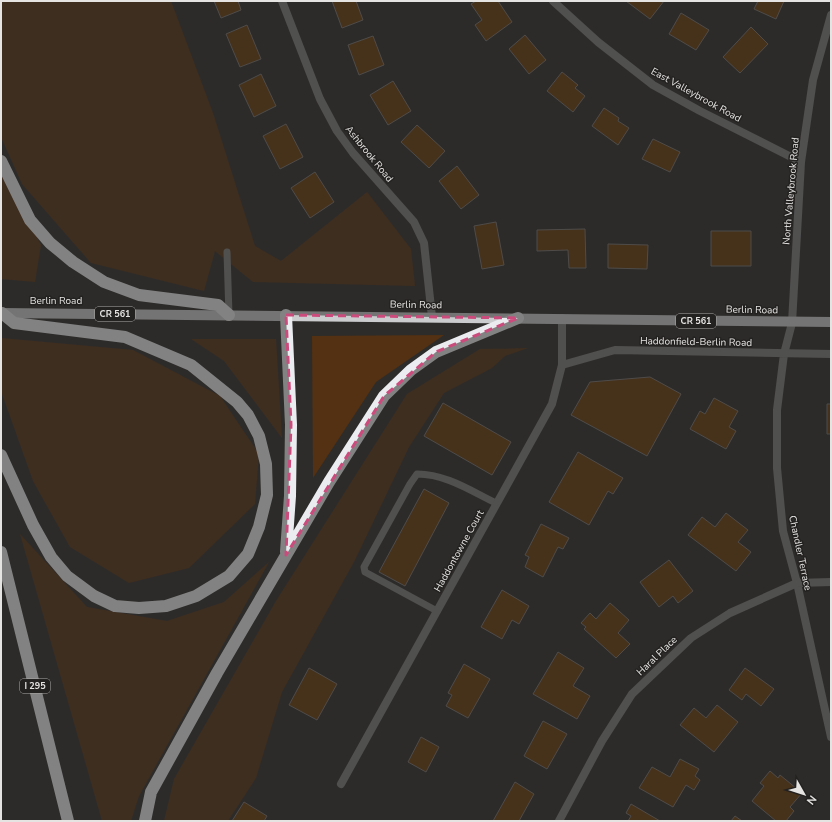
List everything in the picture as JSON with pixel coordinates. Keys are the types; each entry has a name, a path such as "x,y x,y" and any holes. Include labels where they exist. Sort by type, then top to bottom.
{"highway":[{"path":"1,161 30,220 50,243 73,262 104,282 139,295 218,305 229,315"},
{"path":"1,313 14,323 125,337 191,365 236,402 248,415 258,436 266,464 267,496 259,527 248,554 229,576 196,596 166,606 139,608 115,606 94,596 67,576 51,557 33,526 1,455"},
{"path":"286,315 291,425 290,496 286,555"},
{"path":"145,821 151,792 217,673 329,482 384,396 412,370 436,352 518,318"},
{"name":"I 295","path":"1,552 68,821"}],"main road":[{"name":"Berlin Road","path":"1,313 562,318 792,323 831,322"}],"street":[{"name":"Ashbrook Road","path":"282,1 320,98 337,131 353,153 414,222 424,243 432,317"},
{"name":"East Valleybrook Road","path":"553,1 598,42 653,85 700,111 801,162"},
{"name":"North Valleybrook Road","path":"792,323 801,162 813,80 831,15"},
{"name":"Haddontowne Court","path":"340,784 552,404 562,365 562,318"},
{"name":"Chandler Terrace","path":"792,323 784,354 777,410 776,468 783,530 797,583 831,737"},
{"name":"Haddonfield-Berlin Road","path":"562,365 615,350 831,354"},
{"name":"Haral Place","path":"559,821 602,741 632,694 691,638 730,613 797,583 831,582"}],"lane":[{"path":"227,252 229,315"},
{"path":"437,611 365,572 364,567 402,498 418,474 432,474 453,482 496,503"}],"highlighted area":[{"path":"286,315 518,318 436,352 384,396 286,555 291,425"}],"shaded area":[{"path":"1,1 171,1 213,113 255,246 281,261 367,192 411,249 415,286 253,282 215,251 204,291 91,263 22,184 1,137"},
{"path":"1,169 41,245 35,282 1,279"},
{"path":"444,335 376,382 313,478 312,336"},
{"path":"1,338 133,350 220,396 259,454 255,504 189,568 129,583 70,547 33,481 1,391"},
{"path":"191,339 276,339 282,438 224,361"},
{"path":"528,348 505,356 492,368 444,393 409,447 355,560 282,692 256,778 228,821 164,821 174,779 276,601 407,394 480,349"},
{"path":"20,534 87,607 167,621 224,602 269,562 139,796 131,821 102,821"}],"building":[{"path":"214,1 238,1 241,10 221,18"},
{"path":"332,1 356,1 363,20 342,28"},
{"path":"476,1 498,1 512,22 486,41 475,25 482,20 471,4"},
{"path":"626,1 664,1 650,19"},
{"path":"758,1 784,1 776,19 754,9"},
{"path":"681,13 709,30 696,50 669,34"},
{"path":"247,25 261,59 240,67 226,34"},
{"path":"751,27 768,44 740,73 723,57"},
{"path":"525,35 546,60 529,74 509,49"},
{"path":"373,36 384,65 359,75 348,45"},
{"path":"562,72 578,85 575,88 585,96 573,112 547,91"},
{"path":"261,74 276,106 254,117 239,85"},
{"path":"393,81 411,111 388,125 370,95"},
{"path":"604,108 619,118 618,121 629,128 618,145 592,126"},
{"path":"286,124 303,157 280,169 263,136"},
{"path":"417,125 445,151 429,168 401,142"},
{"path":"653,139 680,152 670,172 642,159"},
{"path":"457,166 479,195 461,209 439,181"},
{"path":"315,172 334,202 310,218 291,188"},
{"path":"496,222 504,265 482,269 474,226"},
{"path":"585,229 586,268 569,268 568,250 537,251 537,230"},
{"path":"711,231 751,231 751,266 711,266"},
{"path":"608,244 648,245 647,269 608,268"},
{"path":"650,377 681,394 647,456 571,415 590,382"},
{"path":"714,398 738,411 729,427 736,431 726,449 690,429 700,411 705,414"},
{"path":"443,403 511,442 492,475 424,436"},
{"path":"827,404 831,404 831,434 827,434"},
{"path":"578,452 623,478 613,494 608,491 589,525 549,502"},
{"path":"424,489 449,503 405,586 379,572"},
{"path":"726,513 748,530 738,542 751,552 736,571 688,535 702,517 715,527"},
{"path":"541,524 569,538 563,549 558,547 543,577 525,567 529,557 525,555"},
{"path":"669,560 693,591 678,603 673,596 659,607 640,582"},
{"path":"502,590 529,606 519,624 512,620 502,639 481,627"},
{"path":"610,603 629,620 618,633 630,644 616,658 584,629 586,627 581,623 590,613 596,619"},
{"path":"558,652 584,668 573,686 590,696 577,719 533,694"},
{"path":"464,664 490,679 468,718 446,706 452,695 448,693"},
{"path":"309,668 337,684 317,720 289,705"},
{"path":"745,668 774,689 761,706 746,694 742,700 729,690"},
{"path":"717,705 738,722 714,752 680,725 694,708 706,718"},
{"path":"543,721 567,734 547,769 524,756"},
{"path":"421,737 439,747 426,772 408,762"},
{"path":"680,759 699,769 695,776 700,780 694,790 686,785 673,807 639,788 652,767 670,777"},
{"path":"770,771 778,778 780,775 802,793 790,807 794,811 786,821 776,821 752,801 764,786 760,783"},
{"path":"515,782 534,794 519,821 493,821"},
{"path":"244,802 267,816 264,821 232,821"},
{"path":"631,804 660,821 628,821 631,816 626,813"},
{"path":"735,816 742,821 731,821"}]}
